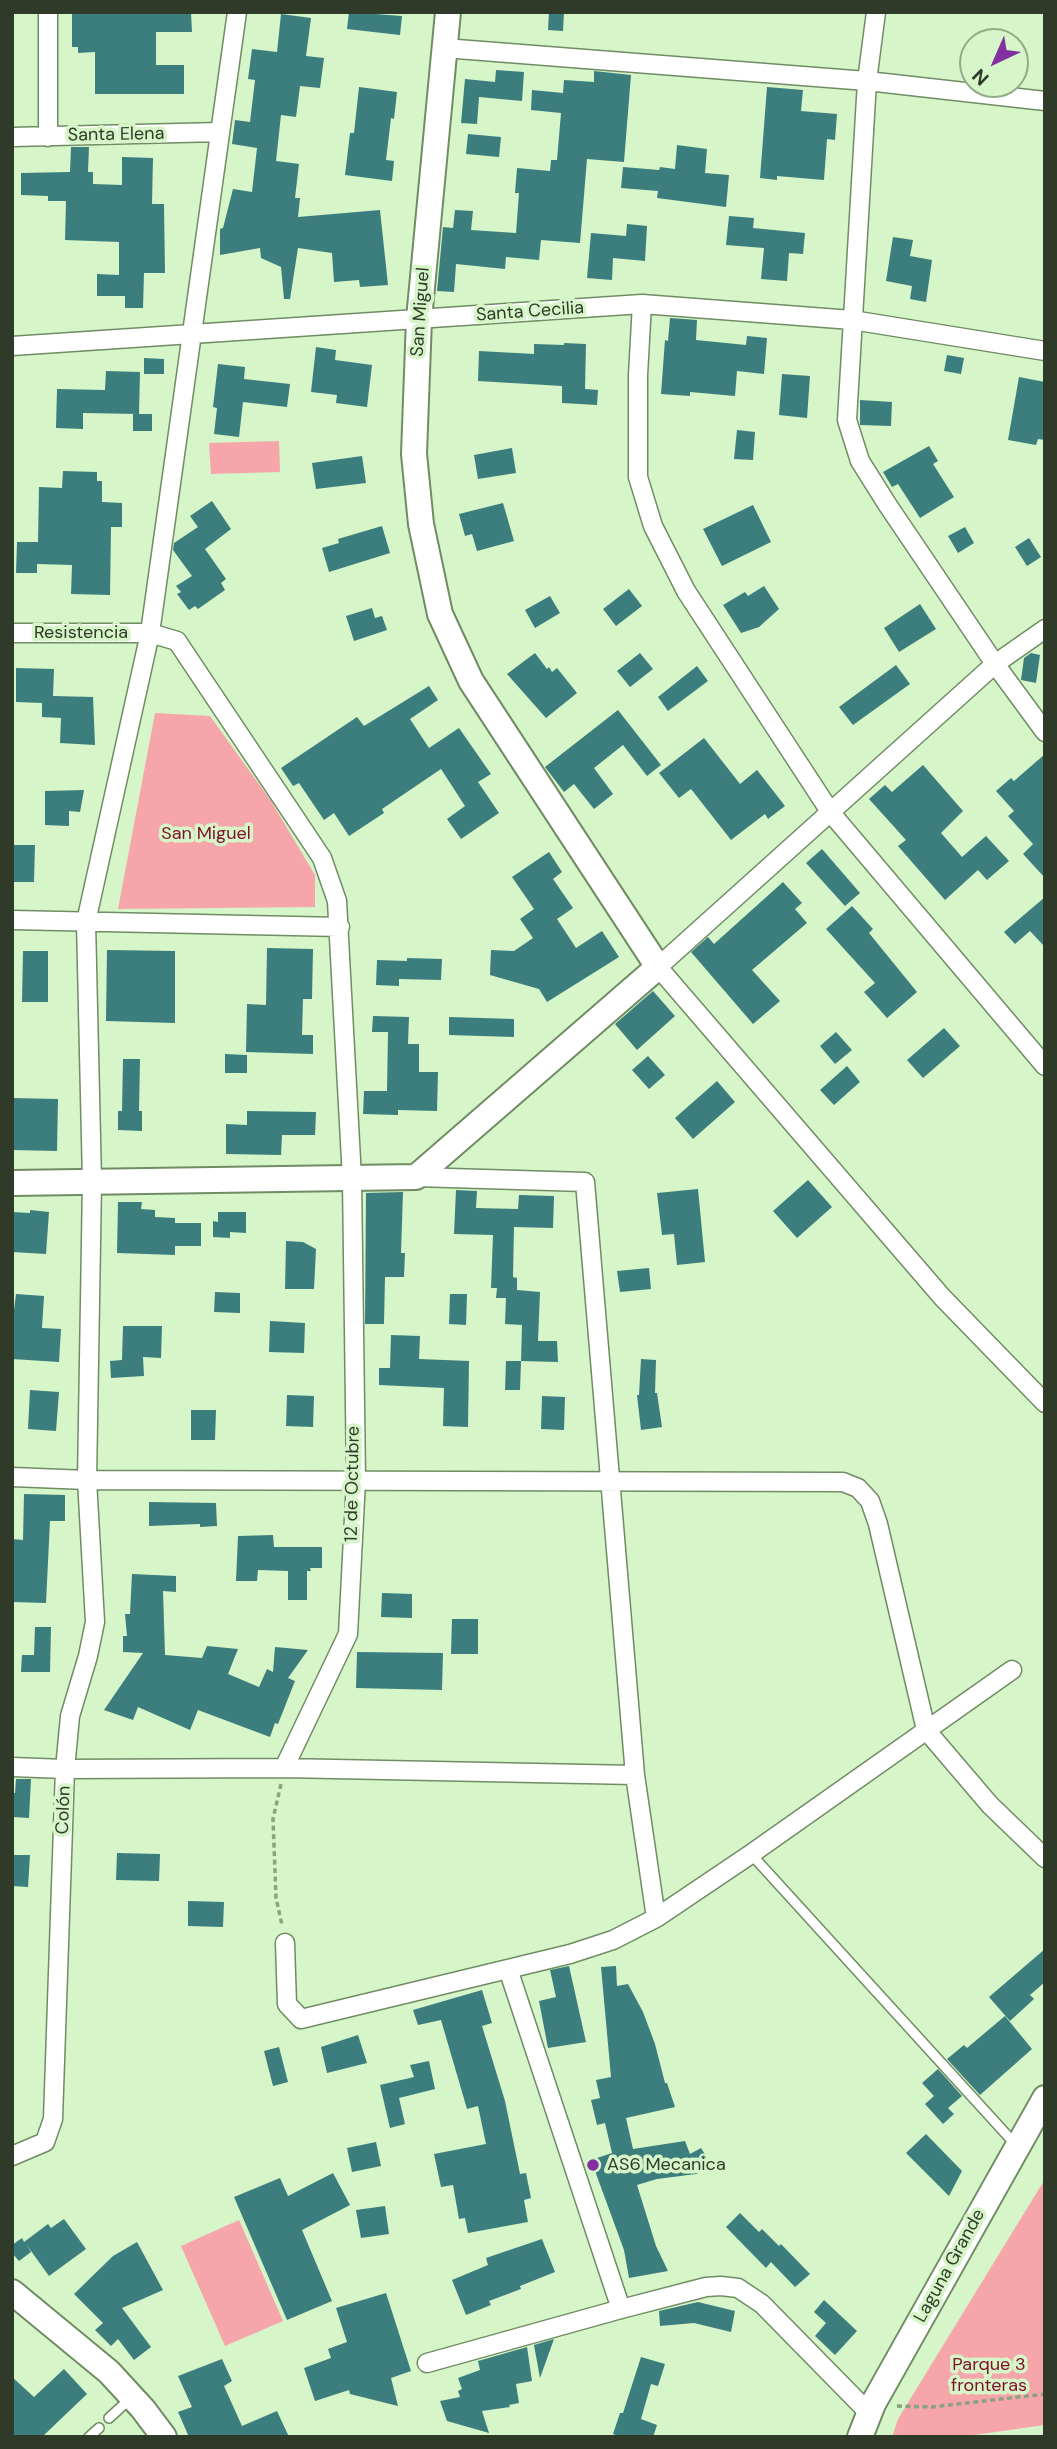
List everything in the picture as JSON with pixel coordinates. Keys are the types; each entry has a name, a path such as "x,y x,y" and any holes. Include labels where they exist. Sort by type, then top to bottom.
{"street":[{"path":"48,12 48,137"},
{"name":"Colón","path":"12,2157 45,2142 53,2119 65,1769 70,1716 95,1622 86,1480 92,1182 86,922 150,633 237,12"},
{"name":"San Miguel","path":"448,12 419,319 414,454 421,524 440,614 471,681 659,967"},
{"path":"876,12 867,81 847,420 860,461 887,504 995,664 1045,732"},
{"path":"444,48 867,81 1045,102"},
{"name":"Santa Elena","path":"12,136 219,132"},
{"path":"642,304 638,374 638,477 653,526 686,591 831,813 1045,1066"},
{"name":"Santa Cecilia","path":"12,346 642,304 852,320 1045,351"},
{"path":"416,1177 659,967 995,664 1045,629"},
{"name":"Resistencia","path":"12,634 150,633"},
{"name":"12 de Octubre","path":"150,633 177,641 322,859 337,901 352,1179 355,1480 348,1634 284,1768"},
{"path":"12,920 340,927"},
{"path":"659,967 942,1297 1045,1403"},
{"path":"12,1183 416,1177 585,1181 635,1775 656,1918"},
{"path":"12,1477 86,1480 843,1482 858,1488 870,1501 878,1524 926,1730 990,1805 1045,1858"},
{"path":"285,1943 288,2004 301,2019 508,1969 613,1940 656,1918 751,1854 1012,1670"},
{"path":"12,1767 284,1768 635,1775"},
{"path":"508,1969 621,2309"},
{"name":"Laguna Grande","path":"860,2437 871,2409 1042,2108"},
{"path":"427,2363 621,2309 706,2287 721,2286 738,2288 762,2304 871,2409"},
{"path":"12,2292 109,2372 164,2437"}],"lane":[{"path":"751,1854 1018,2146"},
{"path":"109,2418 132,2397"},
{"path":"89,2437 99,2428"}],"path":[{"path":"284,1768 273,1819 276,1898 285,1943"},
{"path":"871,2409 932,2407 1045,2394"}],"green space":[{"path":"279,441 280,472 211,474 209,443"},
{"name":"San Miguel","path":"155,713 210,716 271,801 315,875 315,907 118,909"},
{"name":"Parque 3 fronteras","path":"1045,2179 1045,2425 960,2437 892,2437 898,2419"},
{"path":"239,2220 283,2321 225,2346 181,2246"}],"building":[{"path":"191,12 192,32 156,32 156,65 184,65 184,94 95,94 95,52 78,53 78,47 72,47 72,13"},
{"path":"349,12 402,16 400,35 347,29"},
{"path":"549,12 564,12 563,31 548,30"},
{"path":"281,14 311,18 306,56 324,58 320,88 300,86 296,117 281,115 276,161 299,164 295,198 300,198 298,217 380,210 388,285 360,287 359,280 334,282 332,253 298,248 290,299 284,299 281,267 261,258 260,248 220,255 220,229 223,228 233,189 252,192 257,148 232,144 235,120 250,122 255,80 248,79 252,49 277,52"},
{"path":"496,70 524,72 522,101 479,97 477,124 461,123 465,79 495,82"},
{"path":"594,71 631,75 624,162 587,159 580,243 541,240 539,260 506,257 505,269 456,264 454,292 437,291 443,227 453,228 455,210 473,211 471,230 516,233 519,193 515,193 517,168 550,171 551,160 557,160 561,113 531,110 532,90 563,93 564,80 594,82"},
{"path":"359,87 397,92 386,160 394,161 392,181 345,175 350,133 354,133"},
{"path":"767,87 803,90 801,111 837,114 835,140 827,139 824,180 777,176 777,180 760,178"},
{"path":"468,134 501,137 499,157 466,154"},
{"path":"677,145 707,149 705,173 729,175 726,207 657,198 658,191 621,188 623,167 675,169"},
{"path":"71,147 89,147 88,172 93,172 93,184 122,185 122,157 153,158 152,204 164,204 165,273 144,273 143,308 125,308 125,296 97,296 97,274 119,275 119,242 65,240 66,201 48,201 48,196 21,195 21,173 70,172"},
{"path":"729,216 754,218 753,228 805,233 803,254 789,253 787,281 761,279 764,248 726,245"},
{"path":"627,224 647,226 645,261 613,258 612,280 587,278 591,233 626,236"},
{"path":"893,237 913,240 910,256 932,260 926,302 910,299 912,286 886,281"},
{"path":"670,318 697,320 696,340 746,345 747,336 767,338 764,374 737,371 735,396 690,392 690,396 661,394 665,340 668,341"},
{"path":"534,344 586,344 585,389 598,390 597,405 562,403 562,386 478,381 479,351 534,354"},
{"path":"316,347 336,350 335,360 372,365 367,407 336,403 337,395 311,392"},
{"path":"947,355 964,358 961,374 944,371"},
{"path":"144,358 164,359 164,374 144,374"},
{"path":"218,364 245,367 244,379 290,384 287,407 243,402 239,437 214,434 217,408 213,407"},
{"path":"106,371 140,372 139,414 83,413 83,429 56,428 57,389 105,390"},
{"path":"782,374 810,376 807,418 779,415"},
{"path":"1019,377 1045,382 1045,440 1038,439 1036,445 1008,440"},
{"path":"860,400 892,402 891,426 860,425"},
{"path":"133,414 152,414 152,431 133,431"},
{"path":"737,430 755,432 753,460 734,459"},
{"path":"929,446 938,461 933,464 954,497 920,518 898,484 892,487 883,472"},
{"path":"512,448 516,473 478,479 474,455"},
{"path":"362,456 366,483 316,489 312,463"},
{"path":"63,471 97,472 97,481 102,481 102,502 122,503 122,527 111,527 110,595 71,594 72,565 37,564 37,573 16,573 17,542 38,542 39,487 62,488"},
{"path":"212,501 231,529 205,549 226,579 221,583 225,590 198,609 195,606 189,610 177,594 181,592 176,586 192,576 173,550 174,543 198,527 190,516"},
{"path":"503,503 514,541 477,551 472,534 465,536 459,514"},
{"path":"753,505 771,542 722,566 703,529"},
{"path":"382,526 390,553 329,572 322,548 339,543 338,539"},
{"path":"965,527 974,543 958,553 948,536"},
{"path":"1029,538 1041,557 1027,566 1015,547"},
{"path":"764,586 779,609 759,627 741,633 723,605 745,592 748,596"},
{"path":"629,589 642,606 616,626 603,609"},
{"path":"550,596 560,613 535,628 525,610"},
{"path":"920,604 936,629 899,652 884,628"},
{"path":"372,608 375,618 382,616 387,630 354,641 346,616"},
{"path":"535,653 547,669 549,667 552,672 557,668 577,693 546,718 507,674"},
{"path":"640,653 653,669 630,687 617,671"},
{"path":"1031,653 1040,655 1036,683 1021,680 1024,658"},
{"path":"896,665 910,684 853,725 839,707"},
{"path":"697,666 708,681 668,711 658,697"},
{"path":"16,668 54,669 53,696 93,697 95,745 60,743 61,718 42,717 42,703 16,702"},
{"path":"429,686 438,700 410,719 429,748 459,728 491,774 478,782 499,813 461,839 447,819 465,806 441,769 382,809 384,813 349,836 334,813 324,820 299,783 293,786 281,768 357,717 364,726"},
{"path":"618,710 661,765 647,776 623,745 594,768 613,794 594,809 574,784 564,792 545,767"},
{"path":"704,738 740,784 757,770 785,806 768,819 765,814 731,840 691,789 679,798 659,773"},
{"path":"1045,754 1045,878 1023,854 1033,844 1008,816 1014,811 996,791 1011,778 1014,781"},
{"path":"923,765 963,811 941,833 962,857 986,836 1009,861 987,880 978,870 945,900 898,846 906,840 869,799 885,785 892,792"},
{"path":"84,790 80,812 69,811 69,826 45,825 45,791"},
{"path":"12,845 35,845 34,882 12,882"},
{"path":"822,849 860,893 845,906 806,863"},
{"path":"549,852 562,872 553,879 573,908 557,919 576,948 602,931 619,957 547,1002 539,989 490,975 491,950 514,951 533,938 520,919 534,909 512,877"},
{"path":"783,882 802,903 795,909 807,923 752,970 780,1001 753,1024 691,952 708,937 714,944"},
{"path":"1045,897 1045,947 1030,931 1015,944 1004,932"},
{"path":"852,906 873,929 869,933 917,992 887,1018 864,992 875,983 826,929"},
{"path":"267,948 313,949 312,999 303,999 302,1035 313,1035 313,1054 246,1052 247,1004 266,1005"},
{"path":"107,950 175,951 175,1023 106,1021"},
{"path":"23,951 48,951 48,1002 22,1002"},
{"path":"407,958 442,959 441,980 399,979 399,986 376,985 377,960 407,961"},
{"path":"653,991 675,1016 637,1050 615,1024"},
{"path":"373,1016 409,1017 408,1044 419,1044 419,1072 438,1072 437,1111 398,1110 398,1115 363,1114 364,1091 387,1091 388,1032 372,1032"},
{"path":"449,1017 514,1019 514,1037 449,1035"},
{"path":"944,1028 960,1046 923,1078 907,1060"},
{"path":"836,1032 852,1050 835,1064 820,1046"},
{"path":"225,1054 247,1055 247,1073 225,1073"},
{"path":"648,1056 665,1075 649,1089 632,1070"},
{"path":"123,1059 140,1059 139,1111 142,1111 142,1131 118,1130 118,1111 122,1111"},
{"path":"847,1066 860,1082 834,1105 820,1090"},
{"path":"717,1081 735,1102 693,1139 675,1118"},
{"path":"12,1098 58,1099 57,1151 12,1150"},
{"path":"247,1111 316,1112 315,1135 282,1135 281,1155 226,1154 226,1124 247,1125"},
{"path":"808,1180 832,1207 797,1238 773,1211"},
{"path":"698,1189 705,1262 677,1265 674,1234 662,1235 657,1193"},
{"path":"456,1190 477,1191 476,1208 518,1209 519,1195 554,1196 553,1228 514,1227 513,1277 517,1278 517,1290 540,1292 538,1341 557,1341 558,1362 521,1361 522,1325 505,1324 506,1298 496,1298 497,1288 491,1288 493,1235 454,1234"},
{"path":"403,1192 401,1253 405,1253 404,1277 385,1277 384,1324 365,1324 366,1193"},
{"path":"118,1202 142,1202 141,1209 155,1210 155,1217 175,1218 175,1223 201,1223 201,1246 175,1246 175,1255 117,1253"},
{"path":"30,1210 49,1212 46,1254 12,1252 12,1212 30,1213"},
{"path":"218,1212 246,1212 246,1233 230,1232 230,1238 213,1237 213,1221 218,1222"},
{"path":"286,1241 303,1242 316,1249 314,1289 285,1289"},
{"path":"649,1268 651,1289 620,1292 617,1271"},
{"path":"215,1292 240,1293 240,1313 214,1312"},
{"path":"16,1294 44,1296 42,1328 61,1329 59,1362 12,1359"},
{"path":"450,1294 467,1294 466,1325 449,1324"},
{"path":"270,1321 305,1323 304,1353 269,1352"},
{"path":"123,1326 162,1326 161,1358 143,1357 144,1376 111,1378 110,1361 122,1360"},
{"path":"391,1335 420,1336 419,1359 469,1361 468,1427 443,1426 444,1388 379,1385 379,1368 390,1368"},
{"path":"641,1359 656,1360 655,1393 662,1427 641,1430 637,1395"},
{"path":"506,1361 521,1361 520,1390 505,1390"},
{"path":"30,1390 59,1392 56,1431 28,1429"},
{"path":"287,1395 314,1396 313,1427 286,1426"},
{"path":"542,1396 565,1397 564,1430 541,1429"},
{"path":"191,1410 216,1410 215,1440 191,1440"},
{"path":"24,1494 65,1495 65,1521 50,1521 46,1603 12,1602 12,1539 23,1540"},
{"path":"149,1502 216,1503 217,1526 149,1526"},
{"path":"273,1535 274,1547 322,1547 322,1568 310,1568 311,1571 307,1571 307,1600 288,1600 288,1571 258,1570 257,1581 236,1581 238,1536"},
{"path":"132,1574 176,1576 176,1592 163,1591 165,1655 202,1658 207,1646 238,1649 228,1674 259,1687 267,1669 273,1672 275,1647 308,1650 288,1678 295,1681 270,1737 198,1710 190,1730 138,1707 133,1720 104,1710 143,1653 123,1652 123,1636 127,1636 125,1614 130,1614"},
{"path":"382,1593 412,1594 412,1618 381,1617"},
{"path":"452,1619 478,1619 478,1654 451,1654"},
{"path":"35,1627 51,1627 50,1672 21,1672 22,1655 34,1655"},
{"path":"357,1652 443,1653 442,1690 356,1688"},
{"path":"16,1779 31,1779 29,1818 12,1817 12,1793 15,1793"},
{"path":"117,1853 160,1854 159,1881 116,1880"},
{"path":"12,1855 30,1855 28,1887 12,1886"},
{"path":"188,1901 224,1902 223,1927 188,1926"},
{"path":"1045,1949 1045,1982 1030,1995 1034,1999 1010,2021 989,1997"},
{"path":"569,1966 586,2042 548,2048 539,2001 556,1997 550,1970"},
{"path":"616,1966 617,1986 628,1984 643,2012 675,2107 626,2118 633,2149 685,2141 690,2154 701,2148 713,2167 696,2174 657,2179 637,2185 656,2246 668,2271 629,2278 624,2250 591,2160 612,2153 605,2123 597,2125 591,2100 600,2098 596,2080 611,2077 601,1967"},
{"path":"482,1990 492,2023 482,2026 505,2101 520,2174 526,2173 531,2198 524,2200 528,2222 468,2233 465,2218 459,2219 453,2185 441,2187 434,2154 486,2144 478,2106 467,2109 441,2020 418,2025 413,2010"},
{"path":"1005,2016 1032,2049 980,2095 947,2059 964,2045 967,2048"},
{"path":"358,2035 367,2063 327,2073 321,2047"},
{"path":"279,2047 288,2082 273,2086 264,2051"},
{"path":"429,2061 435,2089 399,2098 405,2124 390,2128 380,2085 414,2077 410,2065"},
{"path":"938,2069 962,2096 948,2108 954,2114 943,2124 925,2104 934,2096 922,2083"},
{"path":"926,2134 962,2171 949,2196 906,2153"},
{"path":"376,2142 381,2166 352,2172 347,2148"},
{"path":"333,2173 350,2205 302,2230 332,2301 287,2320 234,2197 280,2178 288,2196"},
{"path":"385,2206 389,2234 361,2238 356,2210"},
{"path":"740,2213 759,2232 762,2229 779,2246 781,2244 810,2274 795,2287 771,2262 766,2268 726,2227"},
{"path":"64,2219 86,2249 49,2276 26,2244 31,2252 19,2261 12,2253 12,2245 22,2238 24,2242 48,2224 51,2228"},
{"path":"542,2239 555,2272 520,2286 521,2289 489,2301 491,2305 466,2315 452,2280 488,2265 486,2258"},
{"path":"137,2242 163,2290 122,2308 151,2347 134,2360 118,2339 111,2346 95,2330 103,2323 74,2294 113,2256"},
{"path":"386,2293 411,2371 391,2378 398,2406 350,2394 349,2390 315,2401 304,2368 331,2358 328,2349 347,2342 336,2308"},
{"path":"824,2300 857,2331 835,2355 815,2336 826,2323 814,2312"},
{"path":"698,2302 735,2311 731,2332 694,2323 660,2326 659,2311"},
{"path":"554,2339 540,2378 534,2345"},
{"path":"527,2347 532,2381 516,2384 519,2403 482,2411 489,2433 447,2421 440,2401 460,2397 458,2391 462,2389 458,2378 480,2370 478,2361"},
{"path":"641,2357 665,2364 658,2386 651,2384 641,2419 657,2425 653,2437 621,2437 613,2434 620,2413 623,2413"},
{"path":"222,2359 232,2381 224,2386 242,2426 277,2411 289,2437 189,2437 178,2412 192,2407 178,2376"},
{"path":"64,2369 87,2394 42,2437 12,2437 12,2377 34,2397"}],"place":[{"name":"AS6 Mecanica","path":"593,2165"}]}
